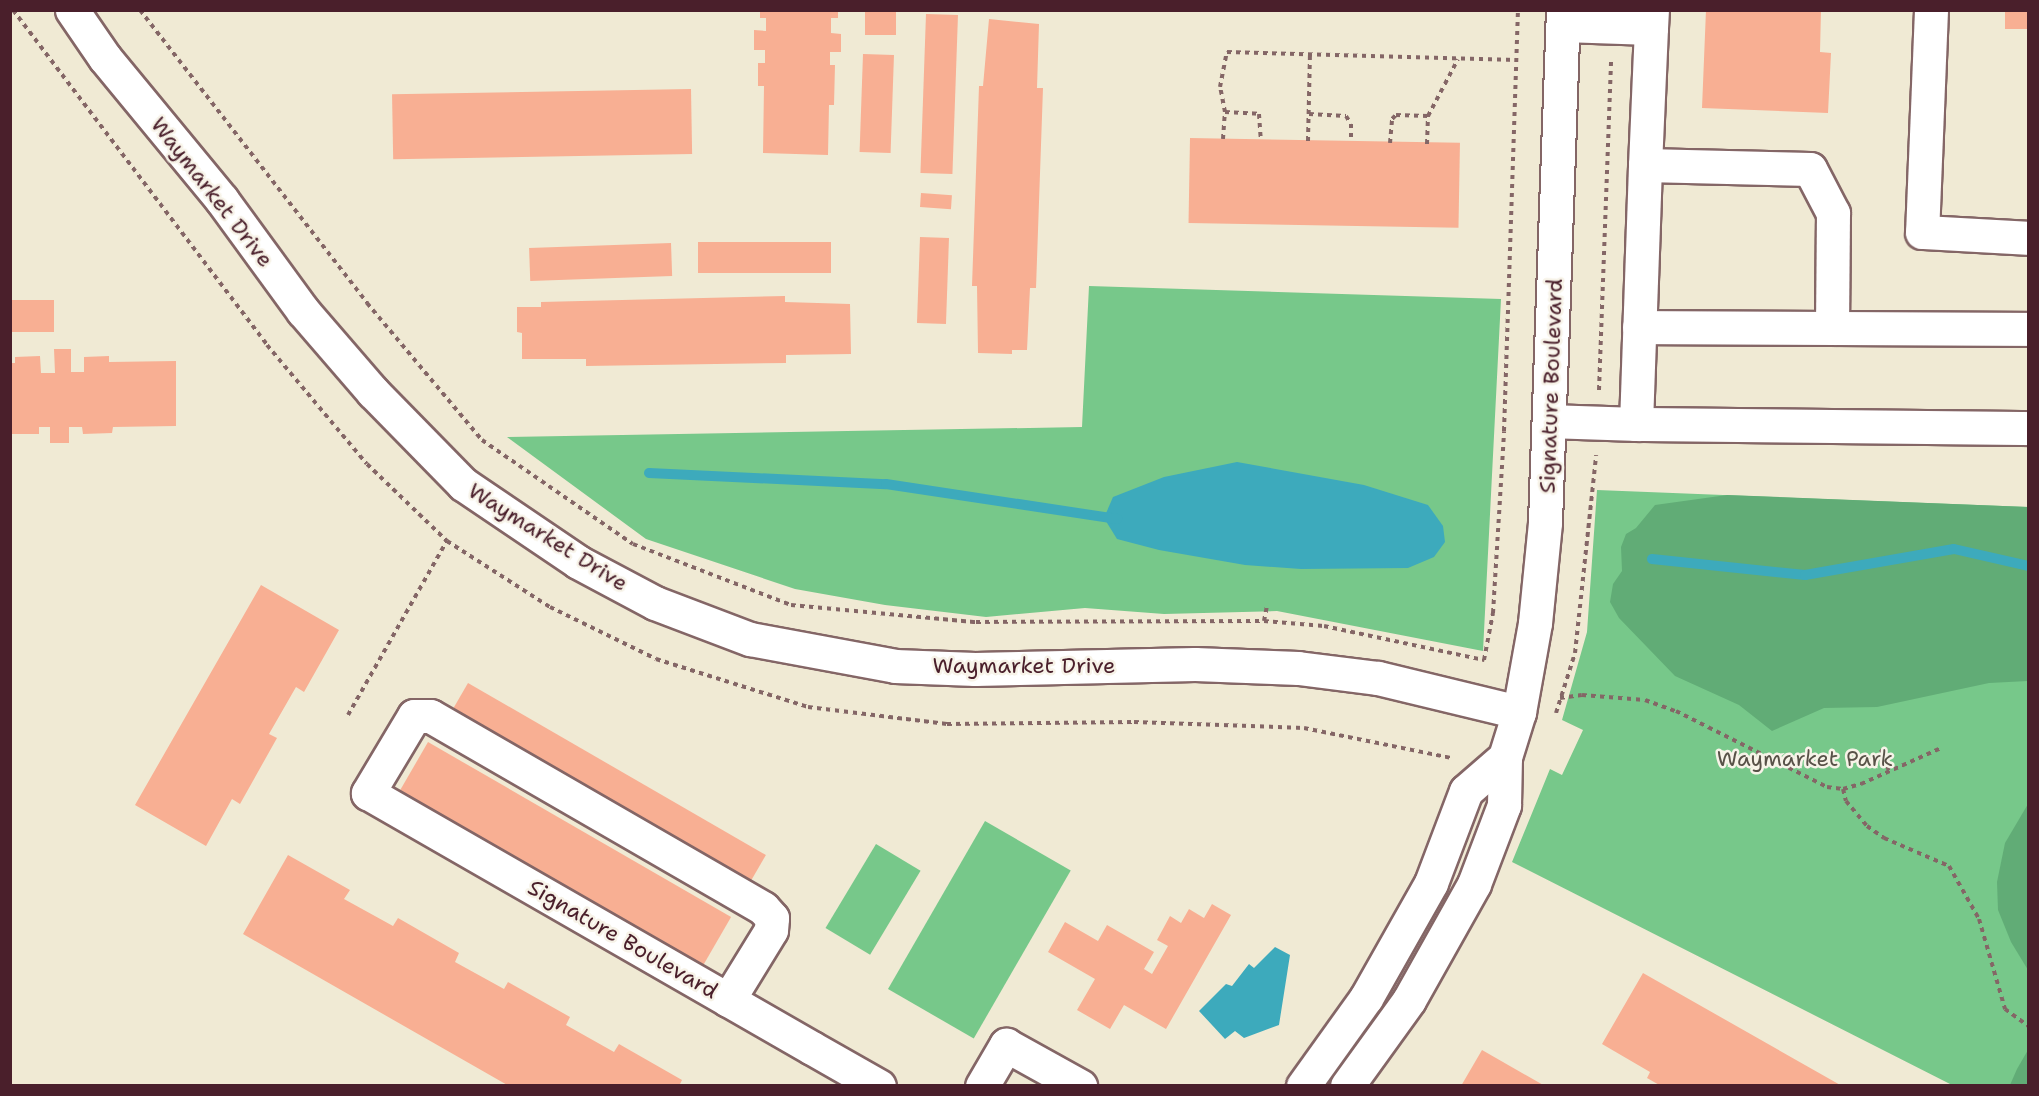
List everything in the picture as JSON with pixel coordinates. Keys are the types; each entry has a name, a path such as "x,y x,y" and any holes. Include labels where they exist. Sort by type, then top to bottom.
{"street":[{"name":"Waymarket Drive","path":"72,10 105,58 222,200 303,311 373,392 463,484 578,562 655,603 750,639 895,666 975,669 1194,664 1298,668 1378,678 1519,712"},
{"path":"1930,10 1922,232 2028,238"},
{"name":"Signature Boulevard","path":"1347,1086 1409,1000 1474,884 1504,805 1505,758 1519,712 1535,623 1549,421 1563,18"},
{"path":"1563,18 1652,19 1636,424"},
{"path":"1645,165 1810,169 1833,213 1832,328"},
{"path":"1639,327 2028,329"},
{"path":"1549,421 2028,428"},
{"name":"Signature Boulevard","path":"728,1000 771,930 772,918 763,908 430,716 414,716 368,793 728,1000 879,1086"},
{"path":"1303,1086 1366,998 1431,883 1466,791 1505,758"},
{"path":"982,1086 1006,1045 1080,1086"}],"path":[{"path":"13,10 267,345 368,464 447,541"},
{"path":"140,10 368,303 482,440 633,544 791,605 976,622 1264,621 1324,626 1484,660 1493,613 1502,465 1518,10"},
{"path":"1223,139 1225,112 1220,87 1227,52 1517,60"},
{"path":"1308,141 1310,54"},
{"path":"1427,144 1428,116 1458,59"},
{"path":"1225,112 1259,114 1261,140"},
{"path":"1309,114 1346,116 1351,124 1351,142"},
{"path":"1390,143 1392,119 1396,115 1428,116"},
{"path":"1264,621 1267,605"},
{"path":"1519,712 1582,695 1645,700 1676,711 1827,787 1843,789 1941,748"},
{"path":"1881,749 1889,771"},
{"path":"1843,789 1846,801 1867,826 1884,838 1949,866 1979,919 2002,1002 2014,1018 2028,1026"}],"green space":[{"path":"1089,286 1501,299 1483,651 1277,611 1164,614 1085,608 986,617 885,605 795,589 646,539 507,437 1082,427"},
{"name":"Waymarket Park","path":"1597,490 2028,507 2028,1085 1952,1085 1512,862 1550,769 1562,775 1583,730 1562,720 1587,632"},
{"path":"1727,495 2028,507 2028,681 1989,683 1877,707 1824,708 1772,731 1739,705 1675,676 1619,618 1610,602 1613,584 1622,571 1621,547 1626,534 1636,528 1655,505"},
{"path":"2028,804 2028,970 2011,942 1998,910 1997,882 2005,843"},
{"path":"985,821 1071,870 974,1039 888,989"},
{"path":"876,844 921,871 870,955 826,928"},
{"path":"2028,1050 2028,1085 2010,1085 2017,1069"}],"water":[{"path":"1237,462 1364,485 1428,505 1443,526 1445,542 1434,557 1408,568 1301,569 1245,565 1159,550 1117,539 1104,518 1113,497 1164,477"},
{"path":"1275,947 1290,955 1279,1025 1244,1038 1235,1031 1225,1039 1199,1011 1226,984 1232,986 1249,964 1254,968"}],"building":[{"path":"760,10 838,10 838,18 831,18 831,33 841,34 841,52 830,52 830,65 835,65 834,105 829,105 828,155 763,153 764,86 758,86 758,63 765,63 765,50 754,50 754,30 766,31 766,18 760,18"},
{"path":"865,10 896,10 896,35 865,35"},
{"path":"1706,10 1821,10 1820,52 1831,53 1828,113 1702,108"},
{"path":"2005,10 2028,10 2028,29 2005,29"},
{"path":"926,14 958,15 952,174 920,173"},
{"path":"989,19 1039,24 1037,88 1043,88 1036,288 1030,288 1027,350 1012,350 1012,354 978,353 977,286 972,286 979,86 983,86"},
{"path":"863,54 894,55 891,153 860,152"},
{"path":"691,89 692,154 393,159 392,94"},
{"path":"1190,138 1460,143 1458,228 1189,223"},
{"path":"921,193 952,195 951,209 920,207"},
{"path":"920,237 949,238 946,324 917,323"},
{"path":"698,242 831,242 831,273 698,273"},
{"path":"671,243 672,276 530,281 529,248"},
{"path":"785,296 785,302 850,304 851,354 786,355 786,363 586,366 586,359 522,359 522,333 517,332 517,307 541,307 541,302"},
{"path":"10,300 54,300 54,332 10,332"},
{"path":"54,349 71,349 71,372 84,372 84,357 109,356 109,362 176,361 176,426 113,427 112,433 83,434 82,427 69,427 69,443 50,443 50,427 39,427 39,434 10,434 10,363 15,363 15,357 40,356 41,373 55,373"},
{"path":"261,585 339,630 304,692 296,687 269,734 277,738 240,804 232,799 206,846 135,805"},
{"path":"468,683 766,855 750,882 452,710"},
{"path":"428,742 731,917 703,966 400,791"},
{"path":"288,855 350,890 344,899 393,926 398,918 459,953 455,962 504,989 508,982 570,1017 566,1025 614,1052 619,1044 682,1080 679,1086 509,1086 243,934"},
{"path":"1212,904 1231,915 1166,1029 1124,1005 1110,1029 1077,1010 1095,979 1048,952 1065,922 1098,941 1107,925 1154,952 1144,969 1152,974 1168,946 1157,940 1170,916 1181,923 1189,909 1204,918"},
{"path":"1643,973 1842,1086 1661,1086 1647,1078 1650,1072 1602,1044"},
{"path":"1482,1050 1545,1086 1461,1086"}],"waterway":[{"path":"649,473 886,484 1117,519"},
{"path":"1652,559 1805,575 1954,549 2028,566"}]}
